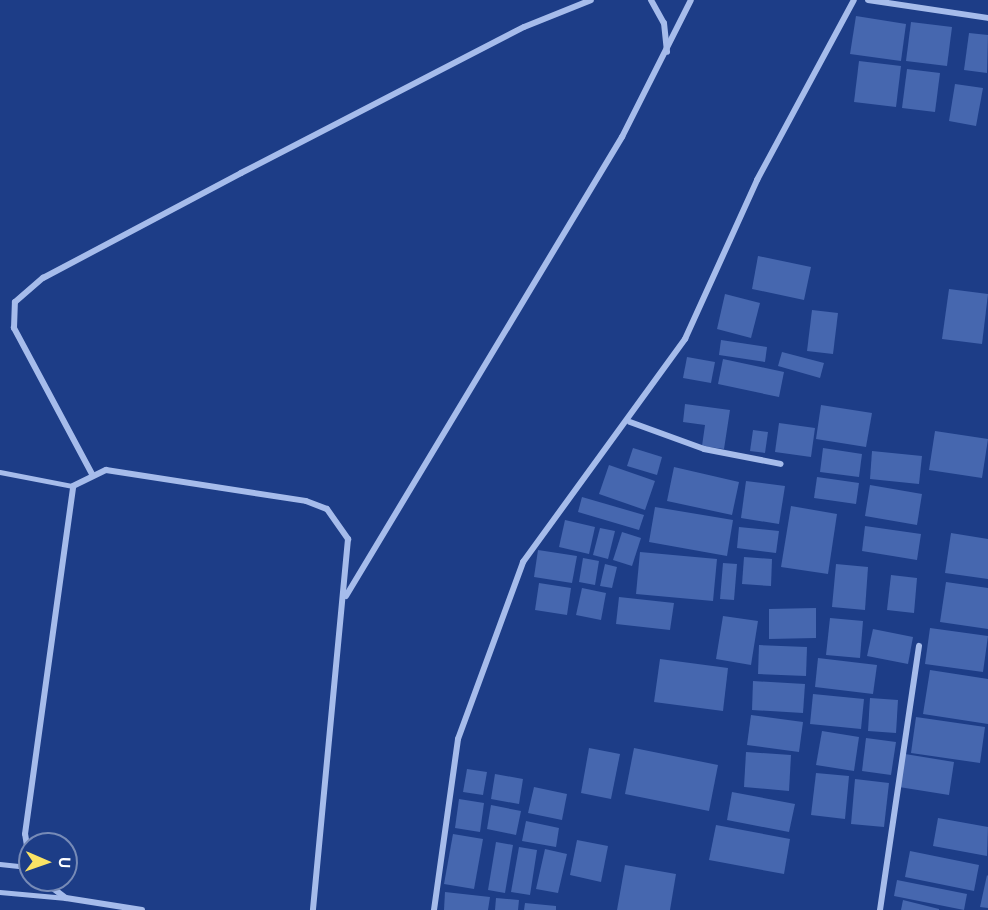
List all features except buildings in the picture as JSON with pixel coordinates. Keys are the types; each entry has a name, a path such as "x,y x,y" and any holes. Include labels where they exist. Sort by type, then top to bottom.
{"street":[{"path":"92,474 14,328 15,302 43,278 241,173 524,27 591,0"},
{"path":"651,0 664,23 666,56"},
{"path":"344,599 666,56 691,0"},
{"path":"434,910 458,739 496,625 523,562 630,422 686,339 757,180 854,0"},
{"path":"868,0 988,18"},
{"path":"630,422 704,449 781,464"},
{"path":"25,832 73,486 92,474 106,470 306,501 327,510 348,539 313,910"},
{"path":"880,910 919,646"},
{"path":"58,892 66,898 142,910"}],"lane":[{"path":"0,472 73,486"},
{"path":"0,864 18,865"},
{"path":"0,892 66,898"}]}
